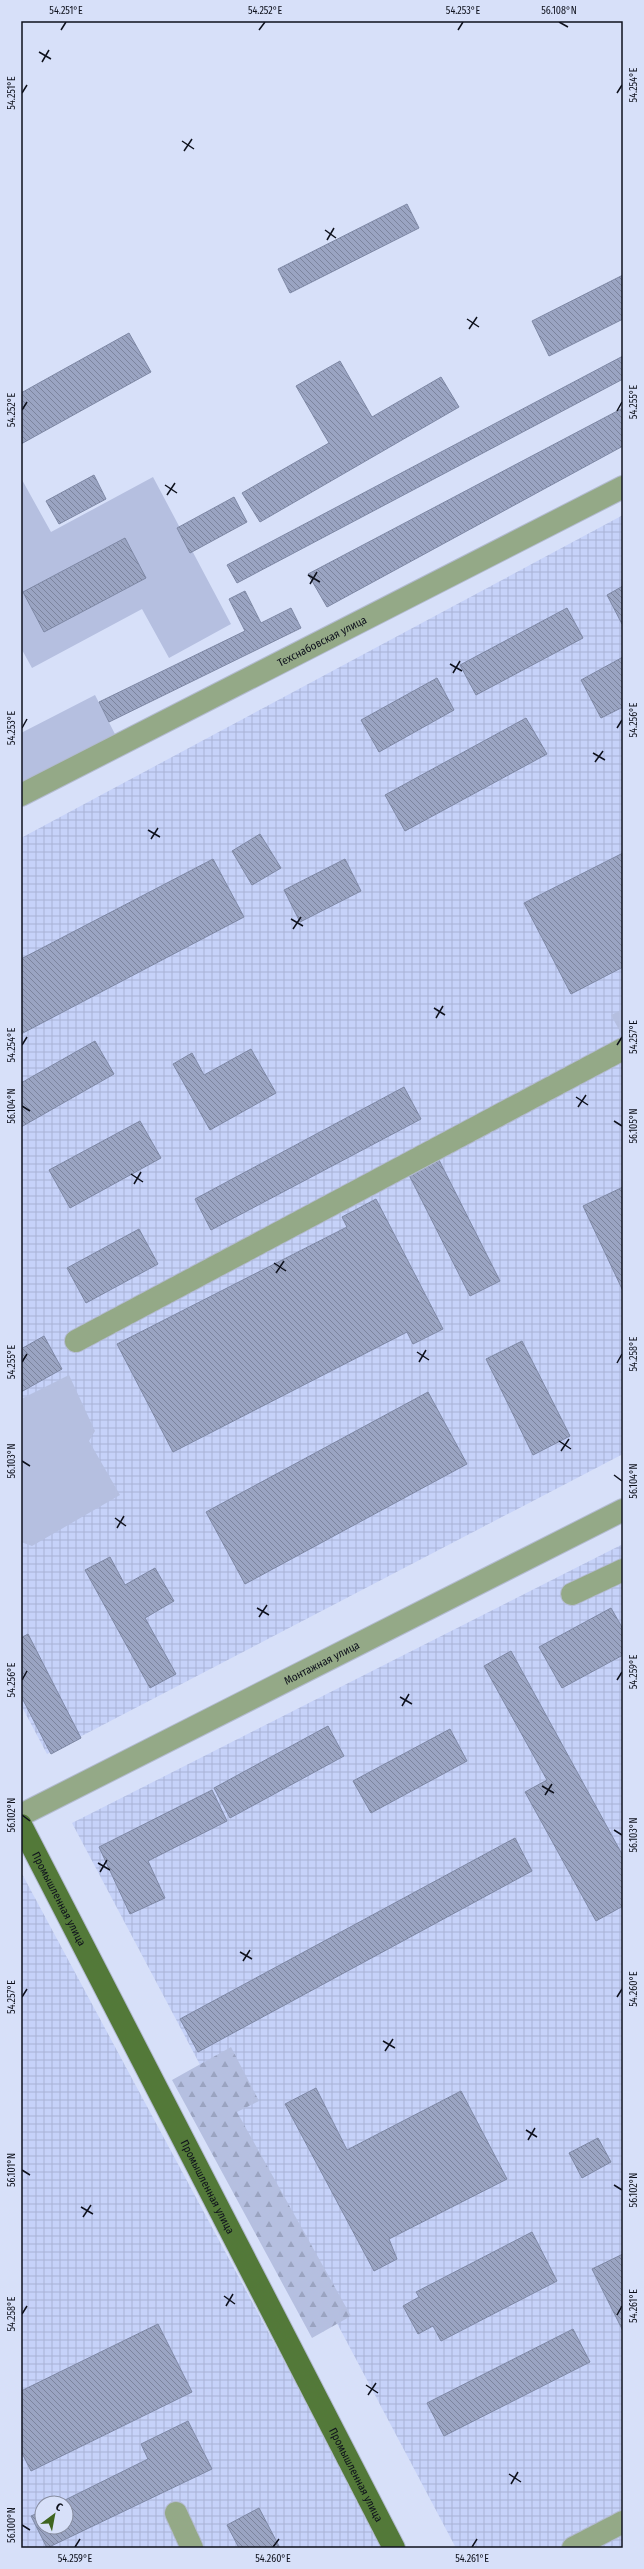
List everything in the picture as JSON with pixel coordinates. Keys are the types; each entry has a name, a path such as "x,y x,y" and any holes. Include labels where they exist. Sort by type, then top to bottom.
{"main road":[{"name":"Промышленная улица","path":"21,1825 394,2548"}],"street":[{"name":"Техснабовская улица","path":"21,795 623,487"},
{"path":"76,1341 623,1049"},
{"name":"Монтажная улица","path":"21,1815 623,1510"},
{"path":"572,1594 623,1570"},
{"path":"176,2513 192,2548"},
{"path":"573,2548 623,2522"}],"shaded area":[{"path":"623,515 623,1454 47,1754 21,1705 21,838"},
{"path":"623,1544 623,2548 456,2548 72,1823"},
{"path":"21,1872 293,2378 381,2548 21,2548"}],"green space":[{"path":"153,477 231,624 169,658 142,609 32,668 21,648 21,478 51,532"},
{"path":"95,695 117,738 21,786 21,733"},
{"path":"623,1009 623,1037 611,1015"},
{"path":"69,1375 95,1431 89,1441 120,1495 32,1546 21,1542 21,1399"},
{"path":"231,2047 259,2101 237,2112 351,2316 312,2338 172,2080"}],"building":[{"path":"407,204 419,228 290,293 278,269"},
{"path":"623,275 623,319 549,356 532,321"},
{"path":"129,333 151,372 21,444 21,393"},
{"path":"623,356 623,379 237,583 227,565"},
{"path":"340,361 372,417 441,377 459,407 260,522 242,493 329,443 296,386"},
{"path":"623,408 623,446 327,607 308,574"},
{"path":"94,475 106,499 59,524 46,501"},
{"path":"234,497 247,522 190,553 177,528"},
{"path":"125,538 146,578 44,632 23,592"},
{"path":"623,586 623,624 622,624 607,595"},
{"path":"245,591 261,623 291,608 301,628 109,722 99,702 245,631 229,599"},
{"path":"567,608 583,638 476,695 460,665"},
{"path":"623,657 623,707 601,718 581,680"},
{"path":"437,678 454,710 379,752 361,720"},
{"path":"526,718 547,754 405,831 385,795"},
{"path":"260,834 281,868 252,885 232,851"},
{"path":"623,853 623,967 571,994 524,903"},
{"path":"213,859 244,917 21,1034 21,959"},
{"path":"345,859 361,891 300,922 284,890"},
{"path":"95,1041 114,1074 21,1127 21,1083"},
{"path":"251,1049 276,1093 210,1130 173,1064 192,1053 204,1075"},
{"path":"404,1087 421,1119 211,1230 195,1199"},
{"path":"140,1121 161,1158 70,1208 49,1170"},
{"path":"439,1160 500,1281 470,1296 409,1175"},
{"path":"623,1187 623,1291 583,1206"},
{"path":"376,1199 443,1329 413,1344 407,1332 173,1452 117,1344 347,1227 342,1217"},
{"path":"139,1229 158,1264 86,1303 67,1268"},
{"path":"44,1336 62,1369 21,1392 21,1349"},
{"path":"522,1341 570,1436 533,1455 486,1359"},
{"path":"428,1392 467,1464 245,1584 206,1512"},
{"path":"110,1557 125,1585 155,1568 174,1601 145,1618 176,1674 150,1688 85,1570"},
{"path":"611,1608 623,1629 623,1655 562,1688 539,1647"},
{"path":"28,1634 81,1738 51,1754 21,1696 21,1638"},
{"path":"511,1651 623,1856 623,1906 596,1921 525,1792 547,1780 484,1666"},
{"path":"328,1726 344,1756 230,1818 214,1788"},
{"path":"450,1729 467,1761 371,1813 353,1781"},
{"path":"212,1790 227,1821 148,1861 165,1898 130,1914 99,1847"},
{"path":"515,1838 532,1871 198,2052 180,2019"},
{"path":"316,2088 347,2150 461,2091 507,2179 389,2239 397,2259 374,2271 285,2104"},
{"path":"598,2138 611,2162 582,2178 569,2153"},
{"path":"532,2232 557,2281 441,2341 433,2326 418,2334 403,2306 419,2297 416,2292"},
{"path":"623,2254 623,2331 592,2269"},
{"path":"158,2324 192,2392 31,2471 21,2451 21,2391"},
{"path":"573,2329 590,2362 444,2436 427,2403"},
{"path":"188,2421 212,2469 47,2548 40,2535 74,2535 74,2496 148,2459 141,2444"},
{"path":"259,2508 280,2548 239,2548 227,2525"},
{"path":"34,2515 34,2522 31,2516"}]}
